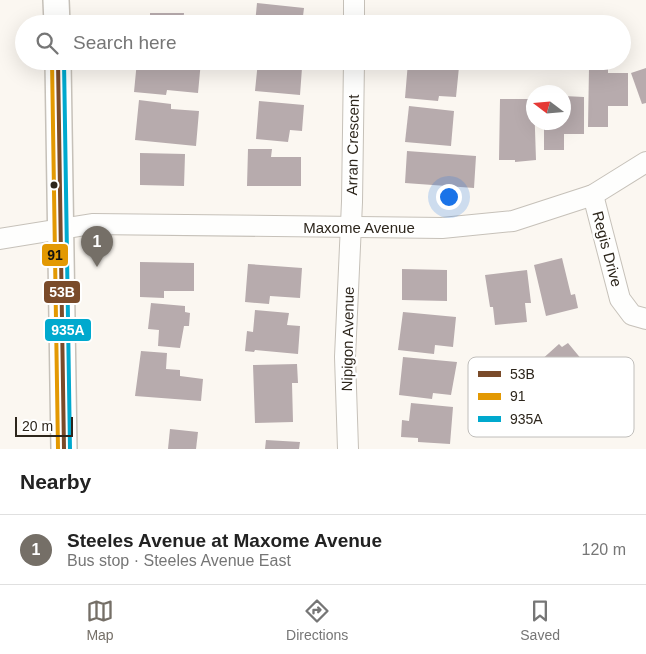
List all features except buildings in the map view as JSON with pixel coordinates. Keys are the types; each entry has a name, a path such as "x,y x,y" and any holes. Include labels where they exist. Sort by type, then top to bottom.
{"main road":[{"path":"56,0 57,15"},
{"path":"58,70 59,230 64,449"}],"street":[{"path":"354,0 354,15"},
{"name":"Arran Crescent","path":"350,228 354,70"},
{"name":"Maxome Avenue","path":"0,238 92,224 442,228 513,221 593,195 646,162"},
{"name":"Regis Drive","path":"593,195 620,299 632,315 646,319"},
{"name":"Nipigon Avenue","path":"348,449 345,357 350,228"}],"transit line":[{"name":"91","path":"52,70 58,449"},
{"name":"53B","path":"58,70 64,449"},
{"name":"935A","path":"64,70 70,449"}],"place":[{"name":"Steeles Avenue at Maxome Avenue","path":"97,267"}]}
